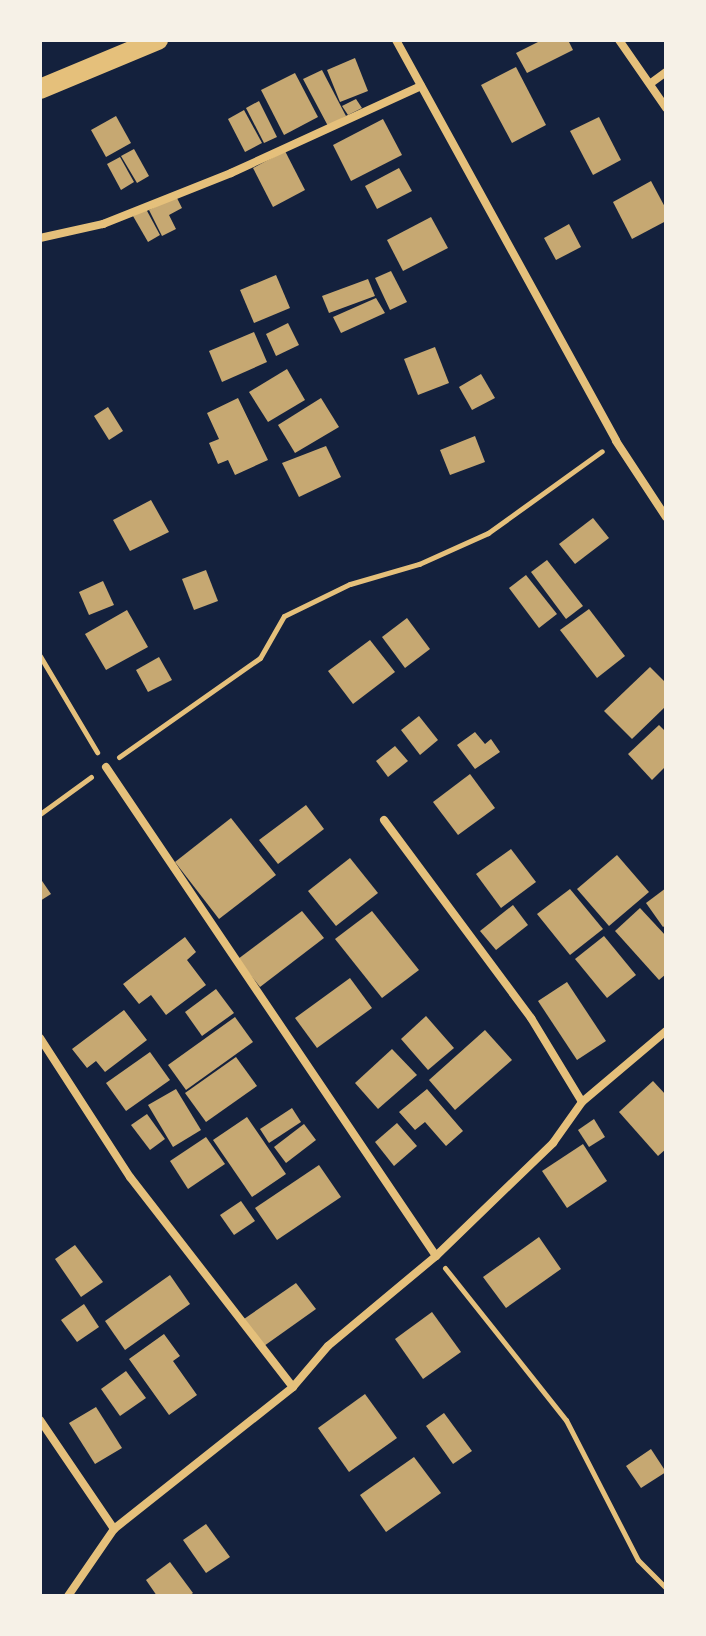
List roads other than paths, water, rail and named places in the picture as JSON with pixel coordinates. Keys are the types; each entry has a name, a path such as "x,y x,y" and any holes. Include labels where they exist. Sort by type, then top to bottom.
{"main road":[{"path":"40,89 158,40"}],"street":[{"path":"396,40 616,441 666,517"},
{"path":"619,40 666,108"},
{"path":"651,83 666,72"},
{"path":"40,238 103,224 231,173 421,86"},
{"path":"106,767 436,1256"},
{"path":"384,820 531,1018 582,1102"},
{"path":"68,1596 114,1529 293,1387 328,1346 436,1256 553,1143 582,1102 666,1031"},
{"path":"40,1038 130,1177 293,1387"},
{"path":"40,1420 114,1529"}]}
